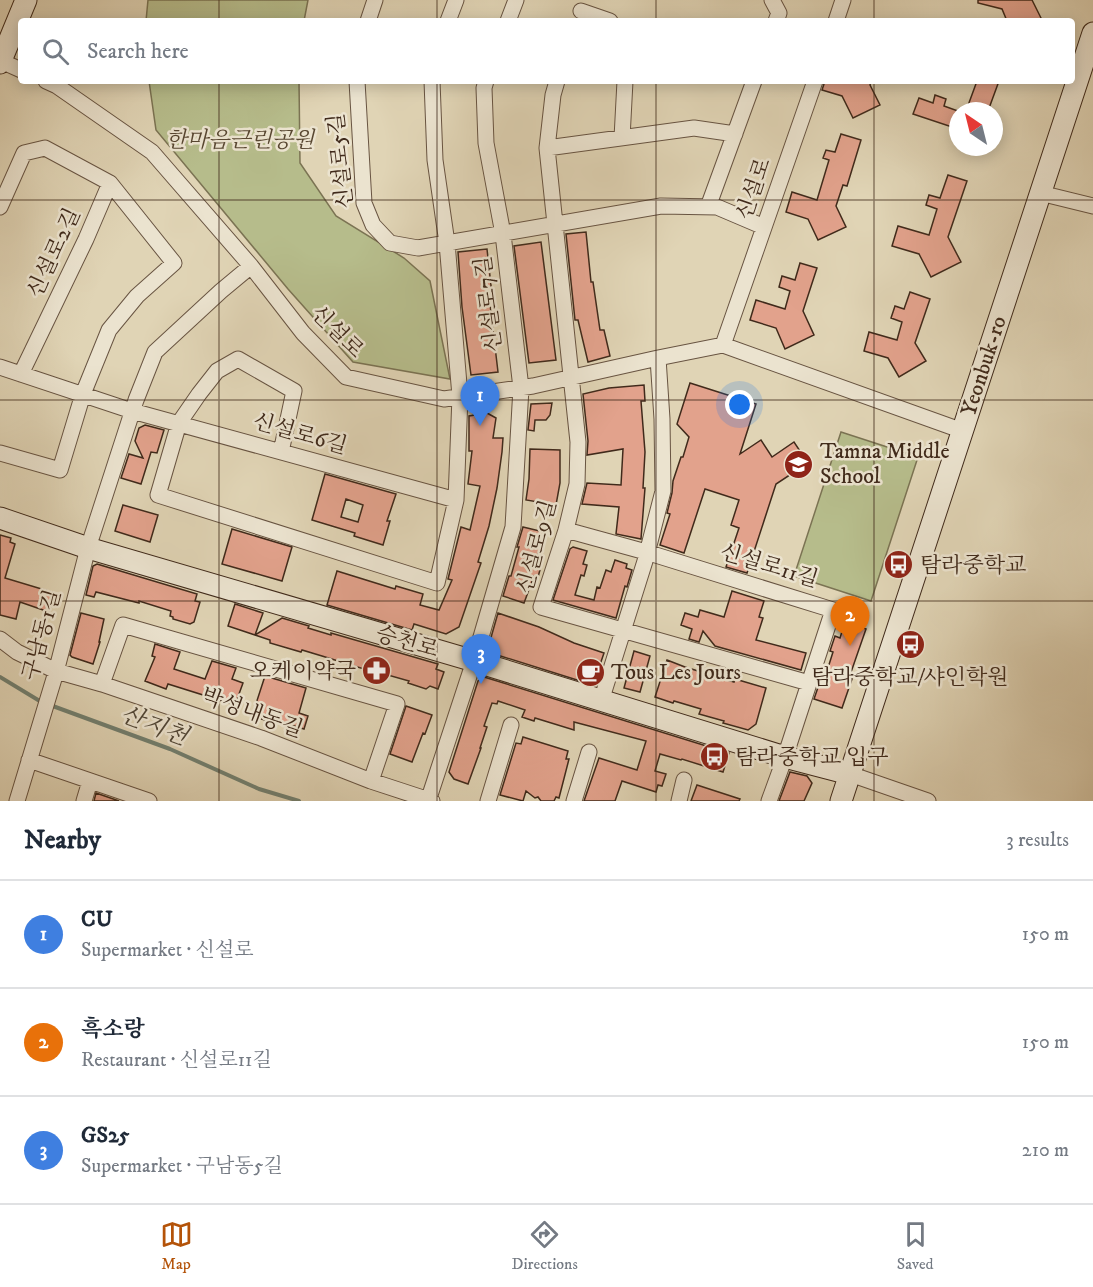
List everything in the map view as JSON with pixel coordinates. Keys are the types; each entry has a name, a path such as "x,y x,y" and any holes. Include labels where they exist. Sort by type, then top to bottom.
{"main road":[{"path":"18,18 26,0"},
{"path":"0,62 18,19"},
{"name":"Yeonbuk-ro","path":"841,801 1093,33"},
{"name":"승천로","path":"0,518 88,548 474,661 786,757 850,774"}],"street":[{"path":"369,18 375,0"},
{"path":"449,18 456,0"},
{"path":"509,18 516,0"},
{"path":"772,0 779,13 777,18"},
{"path":"837,18 843,0"},
{"path":"581,11 601,18"},
{"path":"0,62 18,69"},
{"name":"신설로","path":"53,84 152,152 251,266 303,333 346,378 444,399 521,388 723,345 814,84"},
{"name":"신설로5길","path":"357,84 364,203 373,225 390,243 418,248 447,243"},
{"path":"280,452 294,391 238,358 217,371 179,423 158,495 437,583 456,501 460,396 447,243 435,160 431,84"},
{"name":"신설로7길","path":"430,801 513,527 521,388 503,234 486,143 485,84"},
{"name":"신설로9길","path":"556,84 547,148 578,442 577,484 566,530 541,607 809,683"},
{"path":"622,138 625,84"},
{"path":"708,207 753,84"},
{"path":"547,148 694,128 735,134"},
{"path":"0,207 24,153 45,148 110,183 174,263 137,296 109,330 83,394 60,470 0,453"},
{"name":"신설로2길","path":"21,374 86,239 110,183"},
{"path":"1040,193 1093,206"},
{"path":"447,243 661,206 717,207 764,227"},
{"name":"구남동1길","path":"17,801 56,672 88,548 132,411 155,352 251,266"},
{"path":"723,345 963,431"},
{"path":"601,701 663,491 658,358"},
{"path":"0,367 132,411"},
{"name":"신설로6길","path":"132,411 456,501"},
{"path":"566,530 646,552"},
{"name":"신설로11길","path":"646,552 833,610 786,757"},
{"path":"102,684 123,625 397,704 371,781"},
{"name":"박성내동길","path":"0,639 17,652 56,672 102,684 261,738 371,781 430,801"},
{"path":"488,801 511,725"},
{"path":"574,801 590,752"},
{"path":"31,753 90,781 149,801"},
{"path":"769,801 786,757"},
{"path":"850,774 928,801"},
{"path":"679,801 684,780"},
{"path":"84,801 90,781"}],"green space":[{"path":"148,0 308,0 305,18 146,18"},
{"name":"한마음근린공원","path":"149,84 299,84 300,163 336,216 404,258 430,281 450,379 353,362 288,289 156,130"},
{"path":"841,432 918,457 871,601 794,576"}],"building":[{"path":"978,0 1032,0 1041,18 1006,18 1002,9 978,3"},
{"path":"824,84 870,84 880,105 853,118 842,96 822,90"},
{"path":"976,84 998,84 991,102 969,102"},
{"path":"935,95 946,99 944,106 949,108 949,126 913,114 919,98 933,103"},
{"path":"841,134 861,140 847,186 843,185 836,206 846,227 818,240 808,219 786,212 792,192 817,200 829,160 823,158 826,150 835,152"},
{"path":"948,175 967,181 948,237 961,262 931,277 919,254 892,246 898,226 929,235 937,209 926,205 929,195 940,198"},
{"path":"586,232 591,282 593,282 600,330 604,330 610,356 588,362 578,320 575,320 566,234"},
{"path":"541,242 556,360 529,363 514,246"},
{"path":"487,249 493,304 490,304 498,372 471,375 462,307 458,252"},
{"path":"800,263 817,268 803,311 814,335 785,349 776,328 750,320 756,300 785,309 790,291 779,287 782,276 795,280"},
{"path":"910,292 930,299 915,343 926,361 899,377 888,358 864,351 869,332 897,340 902,322 891,318 895,306 904,309"},
{"path":"690,383 756,404 740,454 761,440 772,457 794,442 808,463 776,484 747,573 726,567 739,528 731,525 739,500 705,489 684,553 660,545 670,514 667,513 673,481 689,437 677,424"},
{"path":"644,385 645,401 641,401 645,452 643,488 645,488 641,539 616,534 619,507 582,504 587,483 621,485 623,449 587,455 588,441 583,394 609,388"},
{"path":"552,403 550,415 546,420 535,420 534,431 528,430 531,404"},
{"path":"487,413 496,418 493,438 503,438 502,452 489,526 478,562 481,563 459,627 446,634 414,624 412,630 327,605 337,571 395,589 396,586 423,594 420,605 439,610 452,580 448,579 461,527 470,530 480,486 468,484 472,451 469,451 469,416"},
{"path":"145,425 164,430 157,453 151,452 141,484 121,478 129,454 143,458 135,441 139,428"},
{"path":"530,449 560,450 560,483 556,505 526,500"},
{"path":"325,474 396,494 387,521 390,521 383,545 354,536 355,533 312,520","holes":["346,499 363,505 358,522 341,517"]},
{"path":"123,505 158,515 150,542 115,531"},
{"path":"523,527 544,532 537,558 543,559 538,577 534,576 524,603 503,596 509,576 511,576"},
{"path":"232,529 292,547 282,581 222,564"},
{"path":"0,535 11,538 10,542 15,544 5,578 55,593 49,612 20,602 16,619 0,615"},
{"path":"573,547 587,551 583,564 587,565 584,576 581,575 575,595 594,600 597,587 600,588 606,570 611,572 615,560 627,564 626,568 632,570 616,618 553,600 570,549"},
{"path":"97,564 197,594 195,601 200,602 194,622 190,624 173,619 170,616 171,611 139,601 139,603 96,592 94,597 86,595 93,566"},
{"path":"732,591 764,601 759,617 763,618 756,640 806,653 801,670 715,646 703,631 699,642 689,639 692,629 681,625 685,613 698,617 700,610 724,617"},
{"path":"235,604 263,613 255,635 228,626"},
{"path":"81,613 104,619 93,664 70,655"},
{"path":"498,613 604,653 593,685 491,653 488,648"},
{"path":"282,618 331,635 331,633 438,664 436,669 444,672 438,689 430,686 426,689 408,683 409,681 270,643 270,640 255,635"},
{"path":"845,622 866,629 849,678 852,679 842,708 814,699 824,670 827,671 835,636 840,638"},
{"path":"155,644 180,652 174,669 205,679 212,661 236,668 232,679 243,683 235,705 168,684 166,689 145,681 155,657 152,656"},
{"path":"634,651 650,656 640,692 624,688"},
{"path":"667,660 734,682 735,679 766,688 756,724 748,730 699,714 701,709 655,697"},
{"path":"265,676 306,688 299,713 308,716 304,729 269,718 268,721 252,716"},
{"path":"484,677 729,753 723,772 660,754 655,771 666,774 662,786 658,785 656,792 622,781 615,801 584,801 599,758 637,770 646,741 574,722 574,730 535,718 534,721 522,717 525,710 498,701 497,704 492,703 484,726 487,727 481,748 468,784 454,779 449,772 478,681"},
{"path":"406,706 432,715 412,762 390,754"},
{"path":"523,737 568,751 566,759 569,759 559,798 556,797 554,801 541,801 526,791 523,801 500,795 516,743 521,744"},
{"path":"790,772 807,776 812,783 804,801 779,801"},
{"path":"697,785 740,799 739,801 691,801"},
{"path":"96,793 119,801 94,801"}],"waterway":[{"name":"산지천","path":"0,677 43,703"},
{"name":"산지천","path":"50,705 170,749 259,789 299,801"}],"place":[{"name":"CU","path":"480,426"},
{"name":"Tamna Middle School","path":"799,464"},
{"name":"탐라중학교","path":"899,565"},
{"name":"탐라중학교/샤인학원","path":"910,645"},
{"name":"흑소랑","path":"850,646"},
{"name":"오케이약국","path":"377,671"},
{"name":"Tous Les Jours","path":"590,672"},
{"name":"GS25","path":"481,684"},
{"name":"탐라중학교 입구","path":"714,757"}]}
